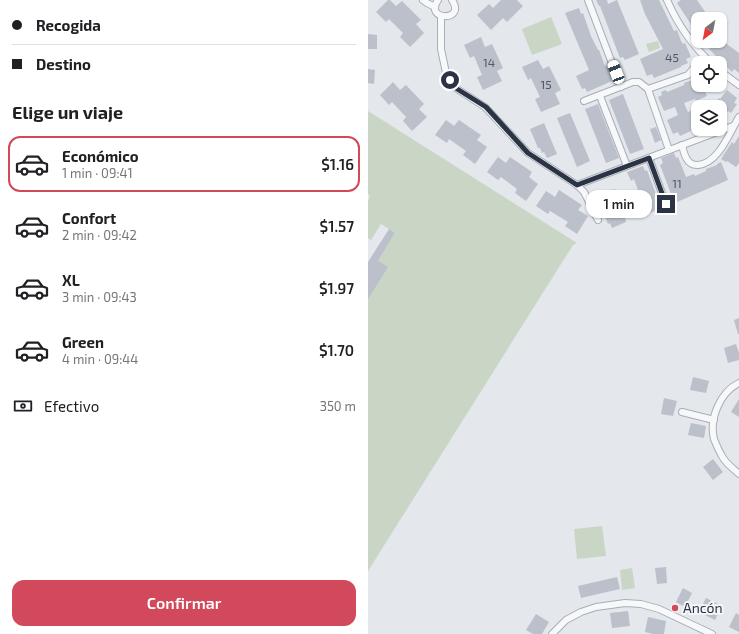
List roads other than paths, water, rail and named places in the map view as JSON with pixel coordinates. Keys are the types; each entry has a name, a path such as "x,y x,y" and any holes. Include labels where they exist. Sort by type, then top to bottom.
{"street":[{"path":"423,0 435,7 440,16 440,49 446,72 454,87 486,107 528,153 577,185 584,192 598,220"},
{"path":"435,7 438,0"},
{"path":"440,16 447,17 453,14 455,7 452,0"},
{"path":"588,0 621,87"},
{"path":"667,0 685,30 704,56"},
{"path":"648,90 688,75 691,71"},
{"path":"727,76 739,85"},
{"path":"584,101 600,96 632,82 639,82 648,90 669,150"},
{"path":"600,96 627,166"},
{"path":"682,145 684,154 689,162 694,165 705,164 715,156 739,117"},
{"path":"577,185 733,126"},
{"path":"649,158 666,204"},
{"path":"739,383 734,385 721,399 714,420 714,439 722,458 739,474"},
{"path":"682,412 714,420"},
{"path":"552,634 566,620 581,612 596,607 625,603 641,604 659,609 712,634"}],"place":[{"name":"Ancón","path":"675,608"}]}
